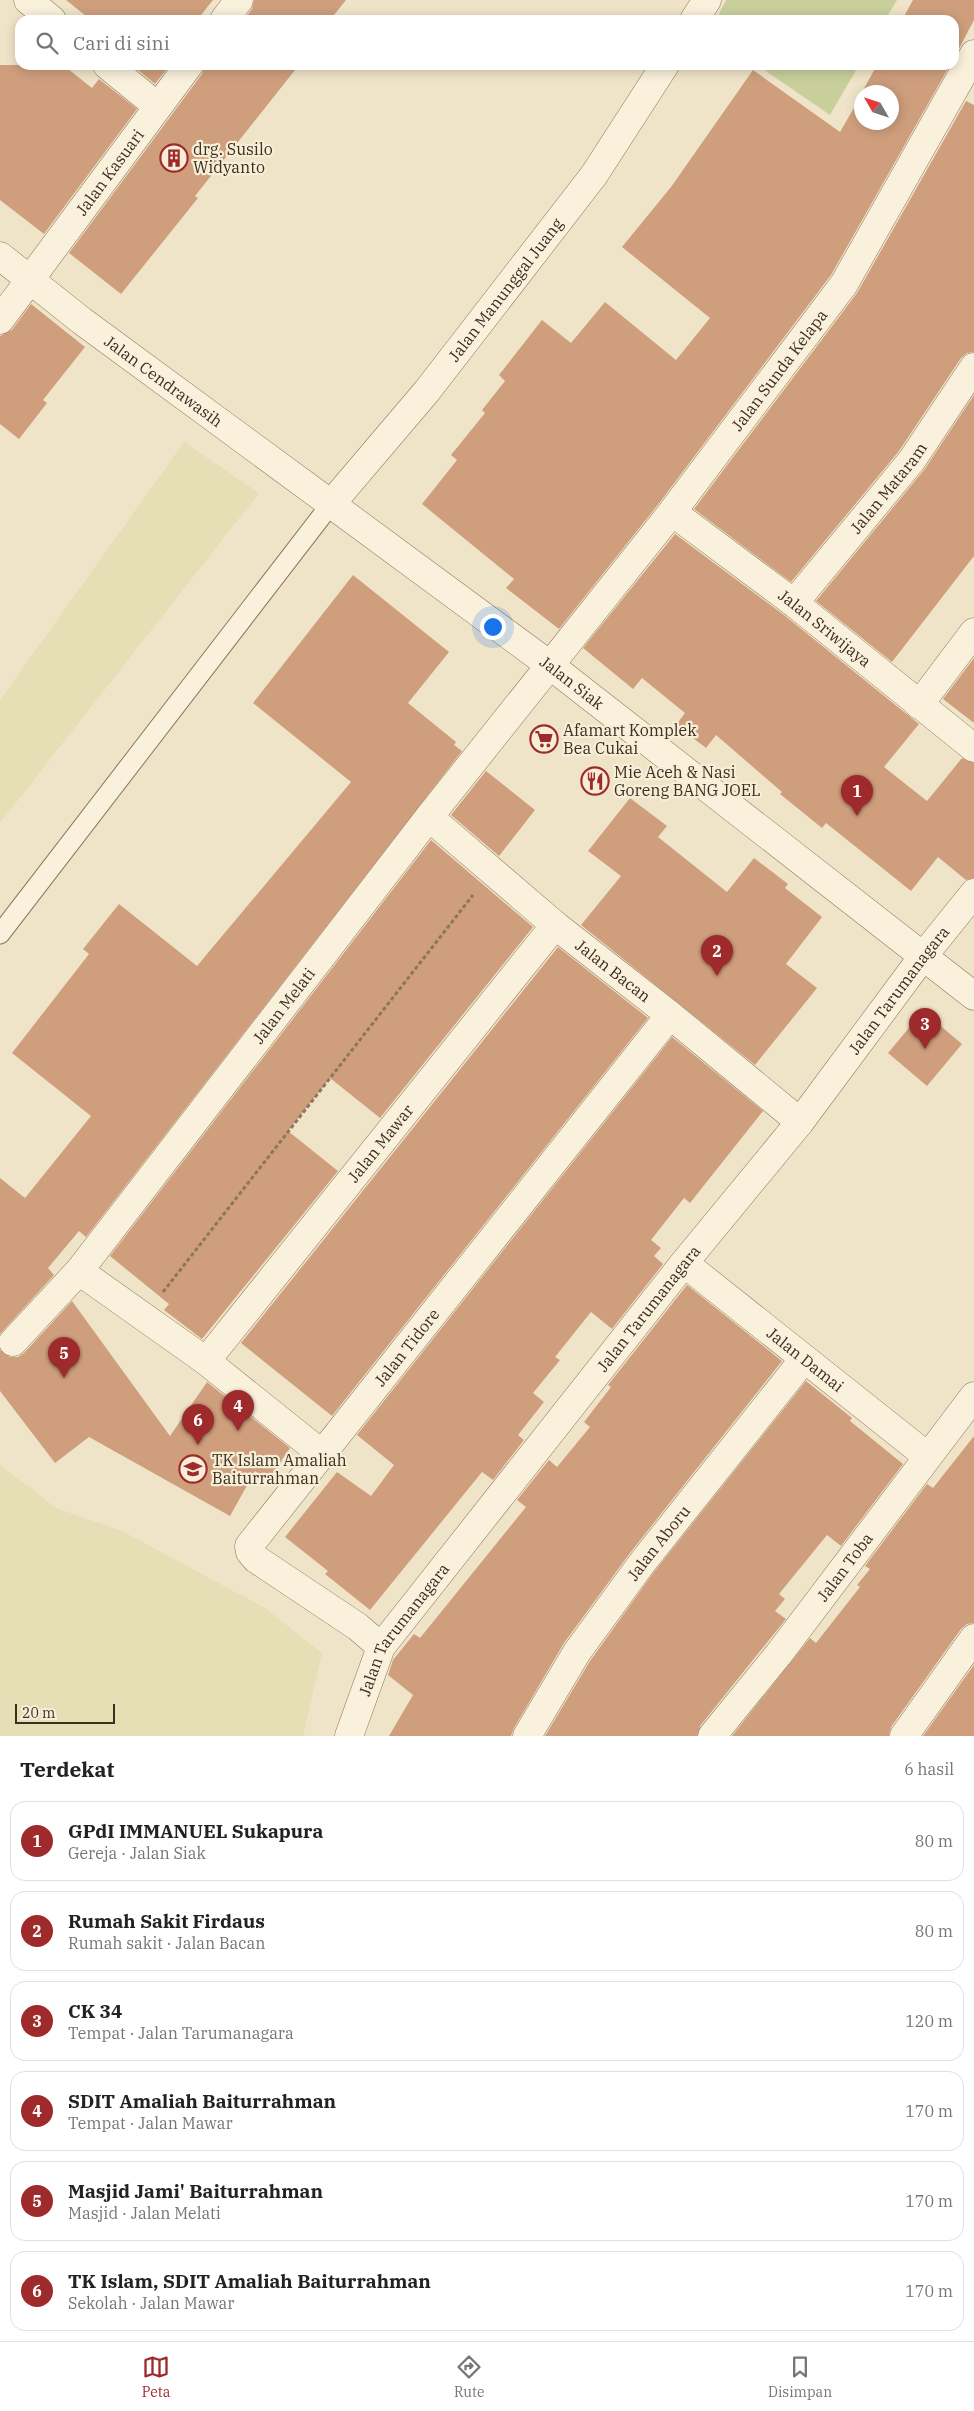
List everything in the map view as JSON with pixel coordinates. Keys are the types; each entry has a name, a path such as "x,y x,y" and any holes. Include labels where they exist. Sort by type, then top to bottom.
{"street":[{"path":"28,0 46,15"},
{"path":"228,15 239,0"},
{"path":"697,15 707,0"},
{"path":"113,70 157,106"},
{"name":"Jalan Kasuari","path":"0,320 185,70"},
{"name":"Jalan Manunggal Juang","path":"331,504 427,391 588,183 662,70"},
{"name":"Jalan Sunda Kelapa","path":"551,666 672,512 844,284 970,70"},
{"name":"Jalan Cendrawasih","path":"0,256 331,504"},
{"name":"Jalan Mataram","path":"794,603 912,460 974,367"},
{"name":"Jalan Siak","path":"331,504 551,666 924,955 974,996"},
{"name":"Jalan Sriwijaya","path":"672,512 794,603 974,748"},
{"path":"919,705 974,632"},
{"name":"Jalan Melati","path":"13,1342 79,1271 430,817 551,666"},
{"name":"Jalan Bacan","path":"430,817 554,925 670,1015 800,1122"},
{"name":"Jalan Tarumanagara","path":"349,1736 381,1647 684,1263 800,1122 924,955 974,893"},
{"name":"Jalan Mawar","path":"206,1361 554,925"},
{"name":"Jalan Tidore","path":"381,1647 358,1627 256,1559 248,1550 249,1546 670,1015"},
{"name":"Jalan Damai","path":"684,1263 927,1456"},
{"path":"79,1271 206,1361 322,1454"},
{"name":"Jalan Aboru","path":"527,1736 577,1652 642,1563 804,1359"},
{"name":"Jalan Toba","path":"712,1736 778,1655 974,1396"},
{"path":"904,1736 974,1638"}],"lane":[{"path":"0,934 331,504"}],"path":[{"path":"144,1317 492,871"}],"shaded area":[{"path":"184,442 259,493 0,823 0,700"},
{"path":"0,1465 56,1508 122,1531 265,1608 322,1653 303,1736 0,1736"}],"green space":[{"path":"726,0 897,0 888,15 718,15"},
{"path":"764,70 856,70 830,115"}],"building":[{"path":"66,0 213,0 201,15 85,15"},
{"path":"254,0 346,0 334,15 247,15 252,9"},
{"path":"913,0 974,0 974,20 959,48 959,15 905,15"},
{"path":"0,65 15,65 15,70 69,70 92,88 99,79 137,109 44,234 0,200"},
{"path":"138,70 166,70 155,84"},
{"path":"203,70 295,70 195,196 198,198 121,294 69,253 202,74"},
{"path":"753,70 840,132 854,108 854,130 899,130 899,85 866,85 874,70 947,70 831,275 660,502 559,629 506,588 514,579 422,504 457,460 451,455 485,413 482,410 505,381 499,375 542,320 571,343 605,302 676,360 710,318 622,247 671,187"},
{"path":"966,101 974,105 974,352 967,353 961,358 899,451 791,582 694,509 857,293"},
{"path":"31,304 85,347 43,400 47,403 19,439 0,424 0,336 12,330"},
{"path":"974,395 974,556 892,662 816,601 924,470"},
{"path":"675,534 784,615 919,724 884,767 927,801 962,758 974,763 974,878 966,880 938,857 911,891 826,823 822,828 780,794 782,792 716,735 706,748 676,725 685,713 642,678 633,689 583,648"},
{"path":"353,575 449,652 408,703 456,742 454,745 462,751 86,1237 79,1231 48,1268 54,1275 0,1334 0,1178 25,1198 91,1116 12,1053 89,954 83,949 119,904 197,966 351,782 253,703"},
{"path":"974,658 974,723 943,699"},
{"path":"486,771 535,810 499,856 451,815"},
{"path":"630,798 667,826 658,837 727,892 754,858 788,884 785,888 822,917 786,964 817,988 755,1065 581,925 621,876 588,851"},
{"path":"431,840 533,927 380,1118 330,1078 288,1131 338,1171 202,1339 164,1310 169,1304 110,1256"},
{"path":"558,947 648,1018 332,1416 241,1343"},
{"path":"923,1011 962,1044 927,1086 888,1053"},
{"path":"672,1037 763,1111 690,1203 684,1198 651,1240 661,1248 654,1256 663,1264 612,1329 591,1312 555,1357 560,1360 533,1393 544,1402 518,1435 524,1440 493,1480 482,1472 370,1610 325,1574 328,1571 285,1537 337,1472 371,1496 394,1465 357,1435"},
{"path":"687,1285 782,1361 630,1553 564,1643 511,1736 389,1736 413,1695 388,1675 393,1660 414,1634 420,1638 526,1507 517,1500 549,1460 557,1467 590,1427 584,1422 611,1387 608,1385"},
{"path":"72,1301 170,1436 207,1382 290,1448 268,1480 255,1471 230,1516 89,1437 55,1463 0,1391 0,1350 10,1357 18,1357 24,1353"},
{"path":"806,1381 852,1418 850,1421 903,1464 841,1546 827,1535 779,1594 785,1599 775,1611 786,1619 700,1726 697,1736 545,1736 590,1661 654,1572"},
{"path":"974,1436 974,1623 967,1624 961,1629 891,1727 889,1736 732,1736 810,1638 816,1643 860,1587 857,1585 870,1569 865,1566 927,1484 933,1488"},
{"path":"974,1665 974,1736 923,1736"}],"place":[{"name":"drg. Susilo Widyanto","path":"174,158"},
{"name":"Afamart Komplek Bea Cukai","path":"544,739"},
{"name":"Mie Aceh & Nasi Goreng BANG JOEL","path":"595,781"},
{"name":"GPdI IMMANUEL Sukapura","path":"857,816"},
{"name":"Rumah Sakit Firdaus","path":"717,976"},
{"name":"CK 34","path":"925,1049"},
{"name":"Masjid Jami' Baiturrahman","path":"64,1378"},
{"name":"SDIT Amaliah Baiturrahman","path":"238,1431"},
{"name":"TK Islam, SDIT Amaliah Baiturrahman","path":"198,1445"},
{"name":"TK Islam Amaliah Baiturrahman","path":"193,1469"}]}
